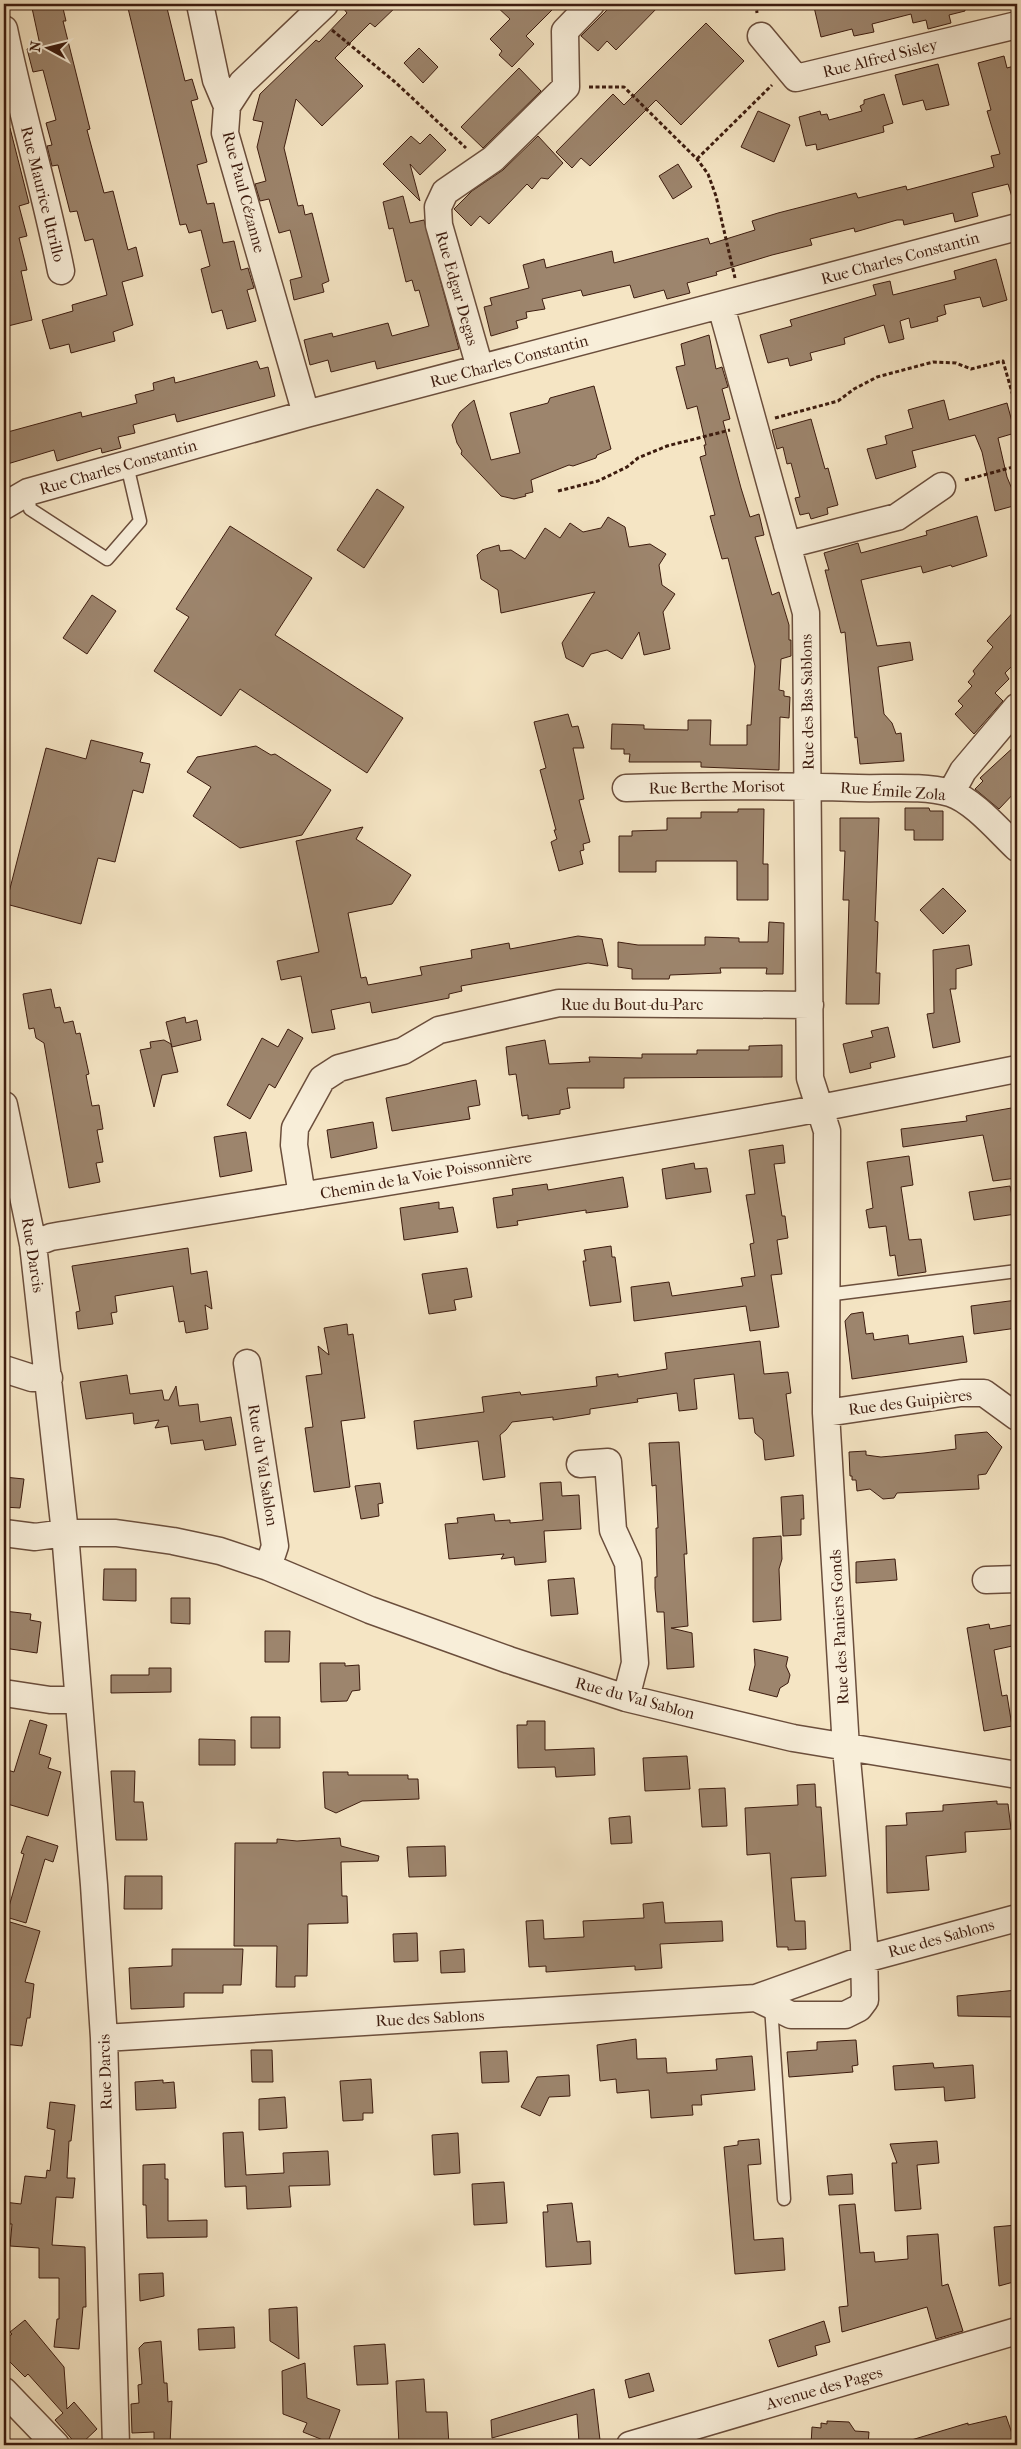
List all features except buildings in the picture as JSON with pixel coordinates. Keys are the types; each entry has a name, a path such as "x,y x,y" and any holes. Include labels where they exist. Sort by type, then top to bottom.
{"street":[{"path":"200,4 216,80 227,106"},
{"path":"566,87 565,31 591,4"},
{"name":"Rue Paul Cézanne","path":"306,414 225,133 227,106 242,83 320,9"},
{"name":"Rue Alfred Sisley","path":"788,69 796,78 1017,24"},
{"name":"Rue Maurice Utrillo","path":"4,29 23,112 48,203 61,271"},
{"path":"761,36 788,69"},
{"name":"Rue Edgar Degas","path":"480,368 439,225 438,207 445,192 493,159 566,87"},
{"name":"Rue Charles Constantin","path":"4,506 28,492 306,414 1017,228"},
{"name":"Rue des Bas Sablons","path":"730,303 755,424 806,613 809,786 810,1078 820,1108"},
{"path":"787,545 897,517 942,486"},
{"path":"950,793 963,771 1017,707"},
{"name":"Rue Berthe Morisot","path":"626,788 809,786"},
{"name":"Rue Émile Zola","path":"809,786 928,790 950,793 969,803 1017,848"},
{"name":"Rue du Bout-du-Parc","path":"302,1196 294,1145 295,1128 322,1079 340,1068 402,1051 439,1030 559,1003 810,1004"},
{"name":"Chemin de la Voie Poissonnière","path":"33,1244 51,1237 188,1212 302,1196 820,1108 1017,1069"},
{"name":"Rue Darcis","path":"4,1105 33,1244 65,1533 104,2038 116,2445"},
{"name":"Rue des Paniers Gonds","path":"820,1108 827,1131 826,1414 846,1748 865,1959"},
{"name":"Rue du Val Sablon","path":"247,1363 275,1546 268,1567"},
{"path":"4,1369 32,1378 49,1378"},
{"name":"Rue des Guipières","path":"826,1414 961,1393 984,1393 1017,1417"},
{"path":"580,1464 608,1462 613,1530 628,1563 635,1663 626,1698"},
{"path":"4,1533 35,1538 65,1533"},
{"name":"Rue du Val Sablon","path":"65,1533 116,1533 173,1541 220,1551 268,1567 370,1610 509,1660 626,1698 846,1748 1017,1775"},
{"path":"986,1580 1017,1579"},
{"path":"4,1693 50,1700 78,1700"},
{"name":"Rue des Sablons","path":"104,2038 764,2002 865,1959 1017,1918"},
{"name":"Rue des Sablons","path":"764,2002 791,2015 845,2015 859,2008 864,2000 865,1959"},
{"name":"Avenue des Pages","path":"630,2445 1017,2331"},
{"path":"9,2405 56,2445"},
{"path":"674,2432 700,2445"}],"lane":[{"path":"28,492 30,509 107,559 140,521 127,465"},
{"path":"826,1295 1017,1271"},
{"path":"764,2002 784,2199"}],"path":[{"path":"320,9 395,82 484,164"},
{"path":"697,159 788,69"},
{"path":"566,87 624,87 697,159 708,174 716,196 730,303"},
{"path":"558,491 598,481 627,467 638,458 667,446 838,401 854,389 877,377 933,362 956,363 971,369 1003,362 1017,410"},
{"path":"942,486 1017,466"}]}
